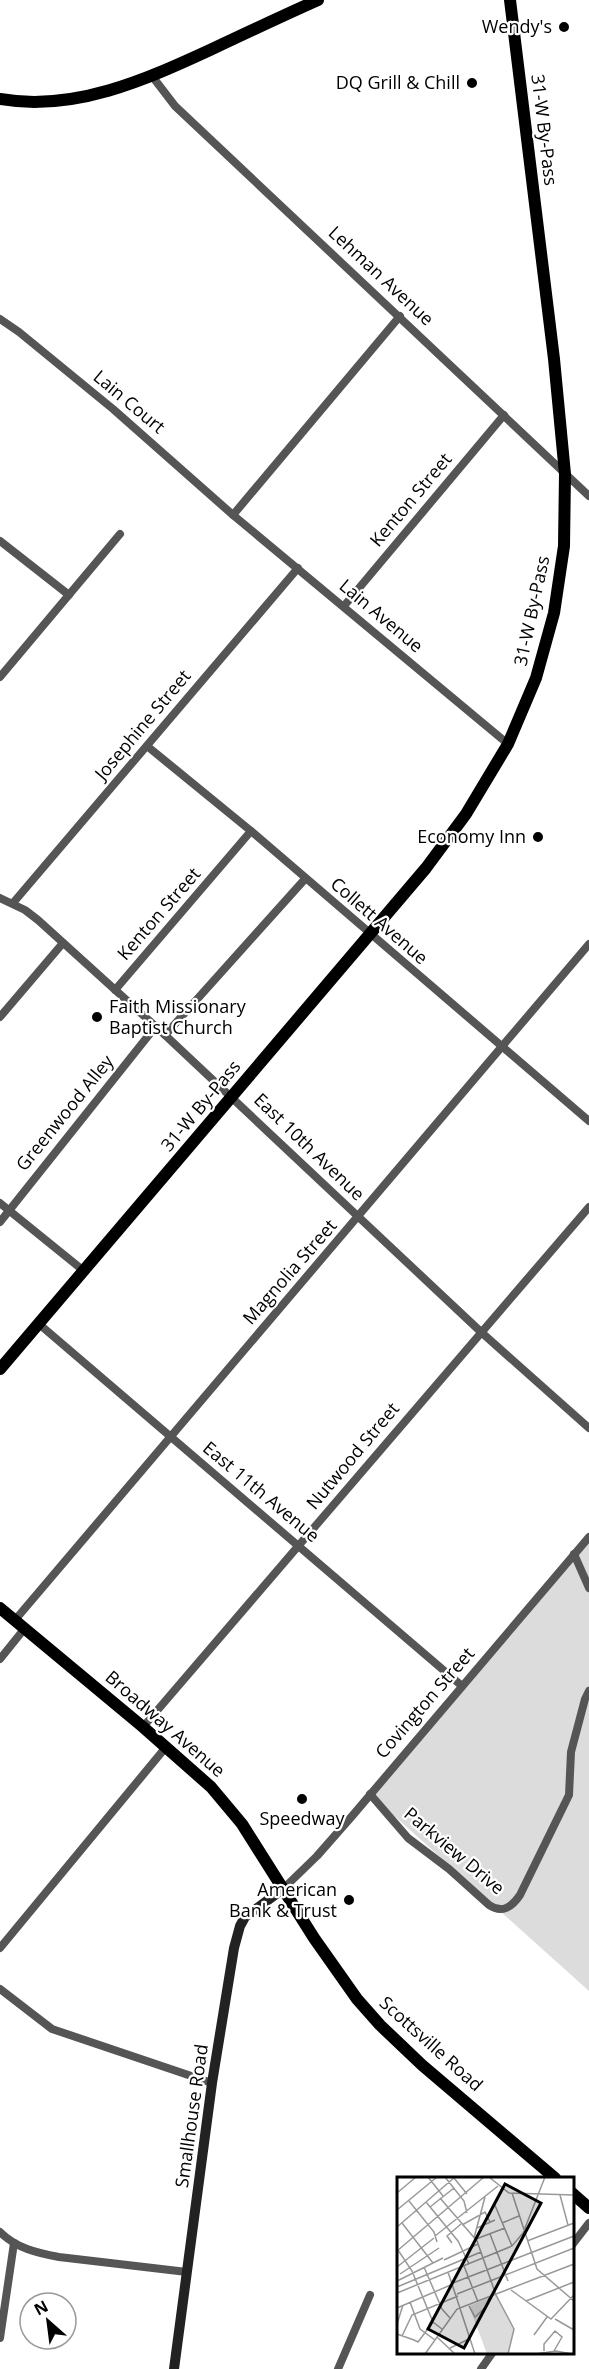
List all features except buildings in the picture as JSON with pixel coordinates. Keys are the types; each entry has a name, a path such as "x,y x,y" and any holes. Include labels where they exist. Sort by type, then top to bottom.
{"main road":[{"path":"0,99 24,101 76,98 110,91 152,76 318,0"},
{"name":"31-W By-Pass","path":"0,1369 426,868 466,814 508,744 536,678 554,613 564,546 565,474 554,359 510,0"},
{"name":"Broadway Avenue","path":"0,1608 201,1777 231,1810 283,1888"},
{"name":"Scottsville Road","path":"283,1888 339,1976 381,2025 422,2065 554,2177"},
{"path":"574,2194 589,2208"}],"street":[{"name":"Lehman Avenue","path":"152,76 175,106 589,496"},
{"path":"233,515 400,316"},
{"name":"Lain Court","path":"0,319 113,409 233,515"},
{"name":"Kenton Street","path":"344,606 504,415"},
{"name":"Lain Avenue","path":"233,515 508,744"},
{"path":"0,677 120,534"},
{"path":"0,541 69,595"},
{"name":"Josephine Street","path":"13,903 298,568"},
{"name":"Collett Avenue","path":"147,746 251,831 589,1121"},
{"name":"Kenton Street","path":"115,990 251,831"},
{"path":"165,1035 305,879"},
{"name":"East 10th Avenue","path":"0,898 13,903 38,920 156,1026 481,1332 589,1428"},
{"path":"0,1017 63,943"},
{"name":"Magnolia Street","path":"15,1620 589,944"},
{"name":"Greenwood Alley","path":"0,1221 156,1026"},
{"path":"0,1203 84,1271"},
{"name":"Nutwood Street","path":"143,1727 589,1208"},
{"name":"East 11th Avenue","path":"39,1324 462,1686"},
{"name":"Covington Street","path":"283,1888 317,1856 589,1537"},
{"path":"574,1554 589,1588"},
{"path":"0,1659 25,1628"},
{"name":"Parkview Drive","path":"370,1794 408,1838 449,1869 489,1905 497,1910 504,1909 512,1905 520,1895 569,1795 571,1752 589,1691"},
{"path":"0,1948 166,1747"},
{"name":"Smallhouse Road","path":"174,2369 212,2083 237,1936 245,1917 283,1888"},
{"path":"0,1989 52,2029 212,2083"},
{"path":"574,2244 589,2223"},
{"path":"0,2232 14,2243 39,2253 188,2272"},
{"path":"0,2338 14,2243"},
{"path":"338,2369 370,2295"},
{"path":"481,2369 492,2354"}],"shaded area":[{"path":"589,1538 589,1991 370,1794"}],"place":[{"name":"Wendy's","path":"564,27"},
{"name":"DQ Grill & Chill","path":"472,83"},
{"name":"Economy Inn","path":"538,837"},
{"name":"Faith Missionary Baptist Church","path":"97,1017"},
{"name":"Speedway","path":"302,1799"},
{"name":"American Bank & Trust","path":"349,1900"}]}
